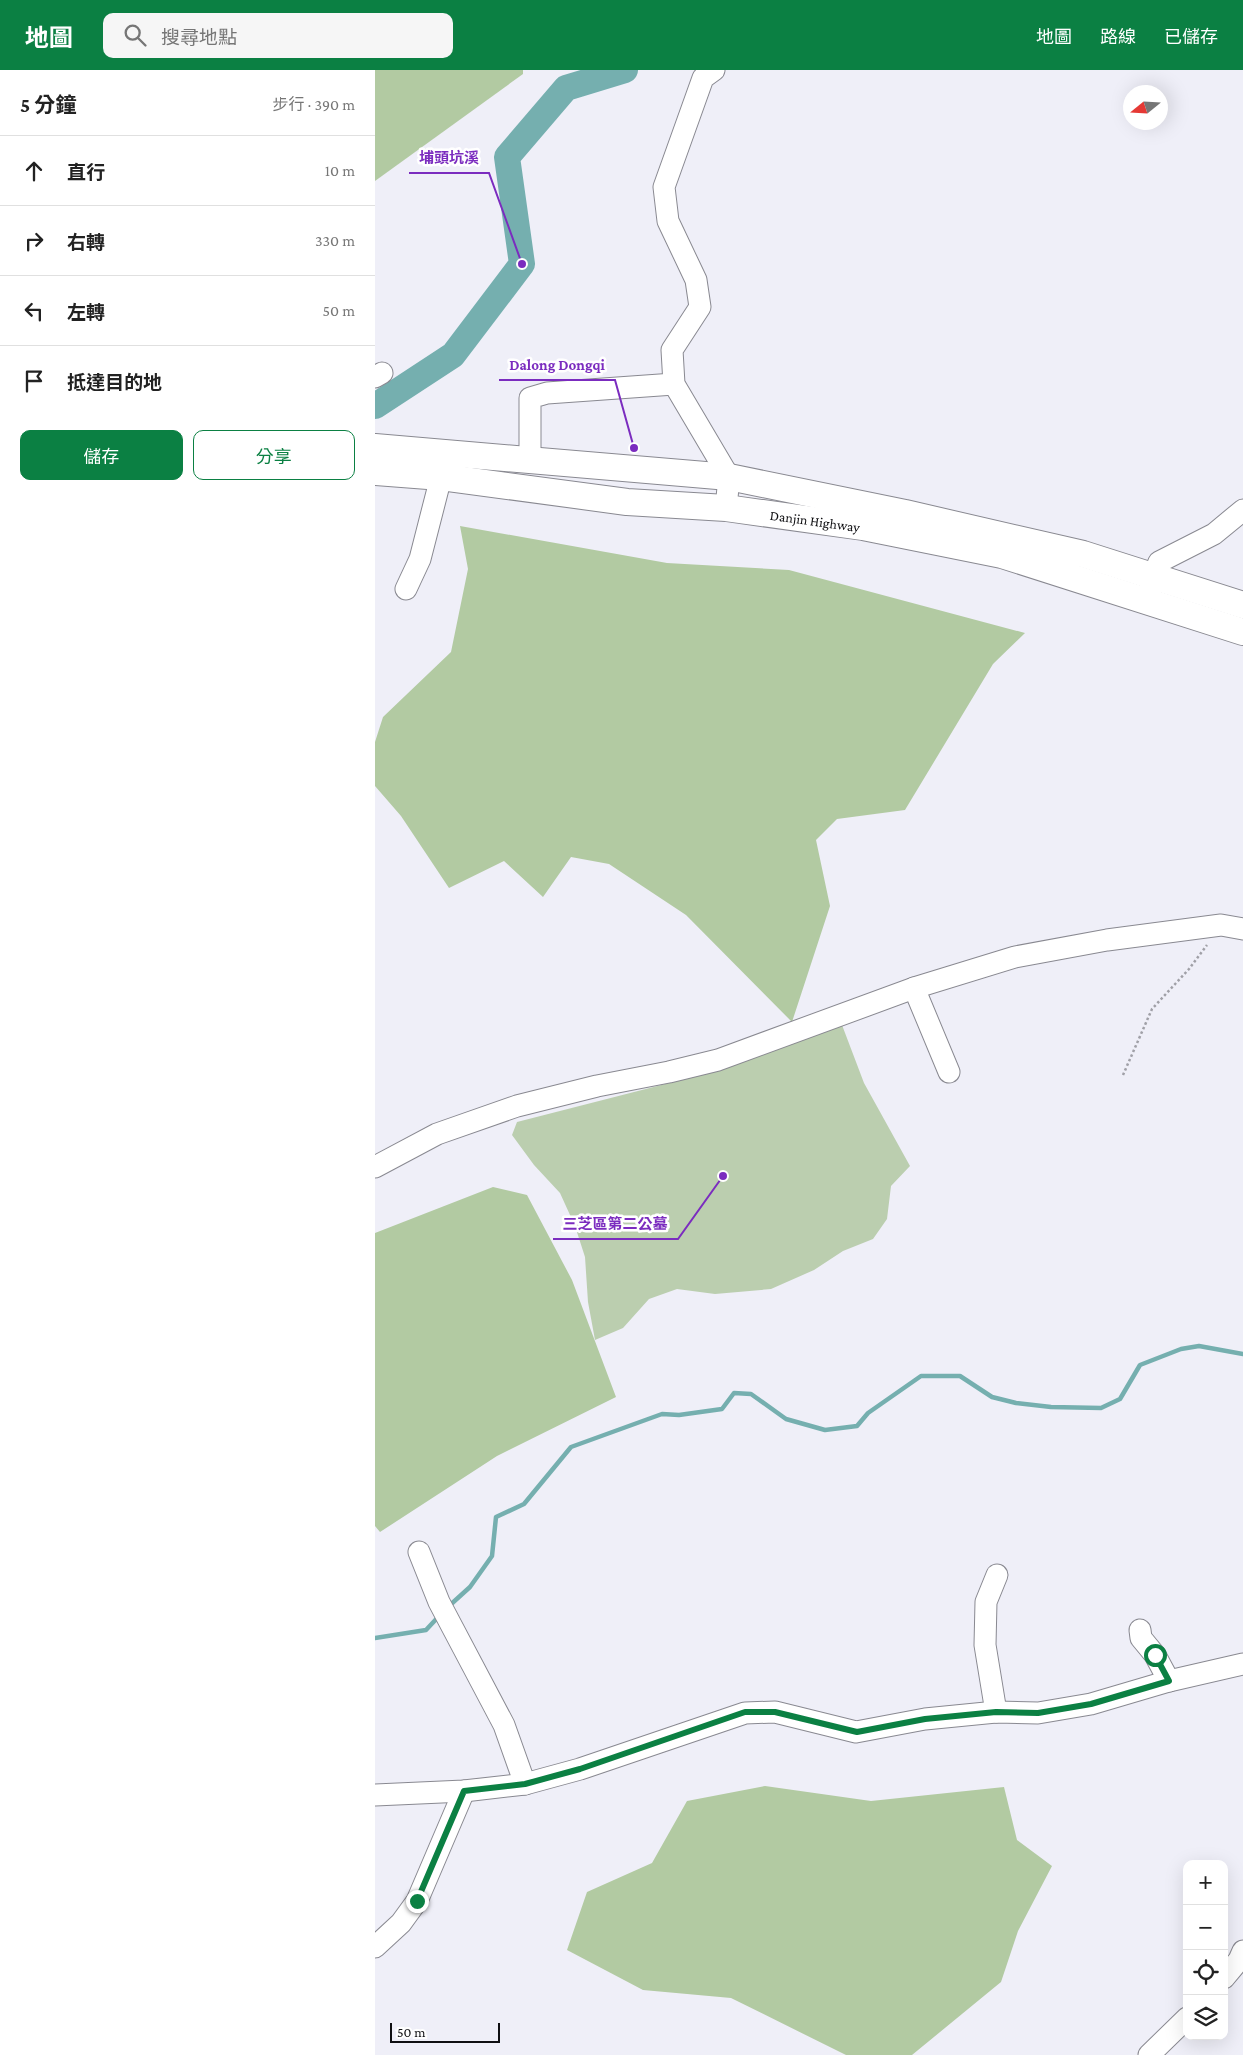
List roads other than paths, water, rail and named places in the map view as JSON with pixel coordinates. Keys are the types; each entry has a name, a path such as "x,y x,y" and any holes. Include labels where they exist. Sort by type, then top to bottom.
{"main road":[{"name":"Danjin Highway","path":"378,447 729,477 905,513 1083,554 1150,589 1243,632"},
{"name":"Danjin Highway","path":"375,472 441,477 627,502 726,508 863,527 1002,555 1150,589 1243,605"}],"street":[{"path":"713,70 703,78 663,187 668,221 696,280 700,307 672,350 674,384 729,477 726,508"},
{"path":"530,460 530,398 547,393 674,384"},
{"path":"406,589 421,560 441,477"},
{"path":"1150,589 1159,562 1214,534 1243,510"},
{"path":"375,1167 437,1134 517,1106 597,1086 718,1060 914,988 1015,957 1107,940 1221,926 1243,929"},
{"path":"914,988 949,1072"},
{"path":"419,1552 444,1611 504,1725 525,1784"},
{"path":"996,1712 985,1645 986,1602 997,1575"},
{"path":"1140,1630 1141,1638 1155,1655 1169,1681"},
{"path":"375,1795 464,1791 525,1784 580,1769 745,1712 775,1712 857,1732 925,1719 996,1712 1038,1713 1091,1704 1169,1681 1243,1664"},
{"path":"375,1947 401,1923 417,1901 464,1791"},
{"path":"1228,1973 1239,1960 1243,1951"},
{"path":"1149,2055 1183,2022"}],"waterway":[{"path":"375,406 453,355 522,264 507,157 566,88 625,70"},
{"path":"449,1606 470,1587 492,1556 496,1517 524,1504 571,1447 662,1414 679,1415 722,1409 734,1393 751,1394 786,1419 825,1430 857,1426 868,1413 921,1376 960,1376 992,1397 1016,1403 1051,1407 1101,1408 1120,1399 1140,1365 1181,1349 1199,1346 1243,1354"},
{"path":"375,1638 426,1630 440,1615"}],"place":[{"name":"埔頭坑溪","path":"522,264"},
{"name":"Dalong Dongqi","path":"634,448"},
{"name":"三芝區第二公墓","path":"723,1176"}]}
